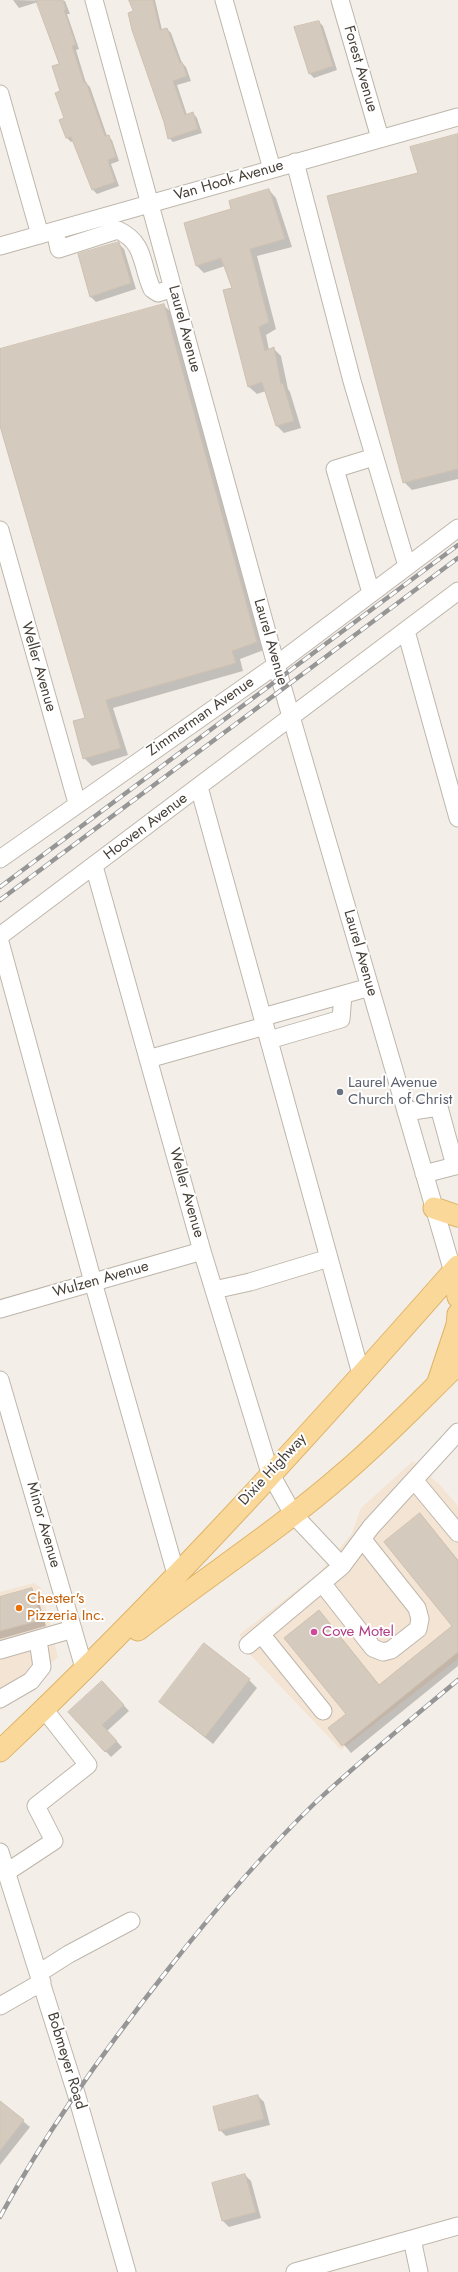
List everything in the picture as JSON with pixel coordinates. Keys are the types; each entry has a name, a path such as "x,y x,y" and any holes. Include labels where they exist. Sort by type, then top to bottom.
{"main road":[{"path":"434,1208 458,1216"},
{"path":"456,1273 458,1297"},
{"name":"Dixie Highway","path":"2,1744 44,1709 85,1671 456,1273"},
{"path":"437,1384 457,1325 458,1314"},
{"name":"Dixie Highway","path":"85,1671 201,1581 293,1514 343,1474 458,1364"}],"street":[{"name":"Laurel Avenue","path":"94,0 276,665 434,1208 456,1273"},
{"path":"224,0 272,169"},
{"name":"Forest Avenue","path":"340,0 380,138"},
{"path":"0,94 47,233 60,249 118,230 128,235 138,247 152,289 158,293 173,288"},
{"name":"Van Hook Avenue","path":"0,246 458,117"},
{"path":"295,162 374,457 407,566"},
{"path":"371,593 335,469 374,457"},
{"name":"Zimmerman Avenue","path":"0,859 276,665 458,528"},
{"name":"Weller Avenue","path":"0,530 6,580 77,804"},
{"path":"291,717 458,592"},
{"path":"406,631 458,818"},
{"name":"Hooven Avenue","path":"0,936 291,717"},
{"path":"199,787 361,1374"},
{"name":"Weller Avenue","path":"94,866 202,1252 270,1473 293,1514 342,1566"},
{"path":"0,942 93,1282 176,1574"},
{"path":"266,1028 343,994 370,987"},
{"path":"148,1059 266,1028 342,1018 343,994"},
{"path":"406,1112 439,1107 457,1166 424,1174"},
{"name":"Wulzen Avenue","path":"0,1309 202,1252"},
{"path":"214,1290 250,1282 329,1258"},
{"name":"Minor Avenue","path":"0,1380 85,1671"},
{"path":"248,1645 342,1566 363,1540 371,1527 458,1432"},
{"path":"414,1480 458,1533"},
{"path":"322,1583 373,1648 383,1652 391,1650 418,1629 420,1619 418,1608 363,1540"},
{"path":"0,1650 73,1629"},
{"path":"261,1634 324,1711"},
{"path":"0,1699 31,1681 42,1667 38,1640"},
{"path":"6,1872 54,1841 36,1806 88,1765 44,1709"},
{"name":"Bobmeyer Road","path":"0,1852 41,1978 127,2272"},
{"path":"0,2006 41,1978 69,1954 130,1921"},
{"path":"295,2272 458,2226"},
{"path":"412,2239 419,2272"}],"shaded area":[{"path":"413,1461 440,1485 458,1506 458,1659 341,1750 242,1646 240,1634 319,1573 352,1533 361,1508"},
{"path":"34,1583 41,1588 58,1657 0,1710 0,1592"}],"building":[{"path":"36,0 63,0 66,10 64,10 76,45 72,46 84,83 86,82 105,136 109,135 116,157 108,160 115,182 92,190 71,137 66,138 59,120 64,118 55,93 60,91 52,66 59,64"},
{"path":"129,0 153,0 160,30 167,28 180,63 182,62 187,76 173,81 185,115 193,112 198,129 168,139 164,122 132,30 128,13 133,11"},
{"path":"319,21 333,66 309,74 294,27"},
{"path":"458,134 458,469 403,483 327,196 418,173 410,147"},
{"path":"269,189 285,239 250,249 269,322 259,327 265,351 274,347 281,384 283,383 294,421 276,426 262,382 248,387 223,290 232,288 221,258 196,266 184,223 231,209 229,201"},
{"path":"119,242 131,283 90,297 78,254"},
{"path":"164,304 257,642 232,651 236,663 106,700 121,748 83,759 73,721 85,718 0,426 0,349"},
{"name":"Cove Motel","path":"420,1513 458,1561 458,1652 342,1746 328,1728 346,1714 284,1638 319,1610 379,1685 452,1626 384,1542"},
{"name":"Chester's Pizzeria Inc.","path":"32,1588 41,1620 0,1631 0,1597"},
{"path":"204,1643 250,1679 205,1737 159,1702"},
{"path":"102,1681 124,1705 102,1725 117,1741 105,1752 68,1712"},
{"path":"258,2095 264,2119 219,2131 213,2107"},
{"path":"0,2101 24,2120 0,2151"},
{"path":"245,2174 256,2212 222,2221 212,2183"}],"railway":[{"path":"0,887 458,545"},
{"path":"0,900 458,558"},
{"path":"0,2217 37,2153 99,2060 143,2001 220,1906 257,1863 317,1801 458,1680"}],"place":[{"name":"Laurel Avenue Church of Christ","path":"340,1092"},
{"name":"Chester's Pizzeria Inc.","path":"19,1608"},
{"name":"Cove Motel","path":"314,1632"}]}
